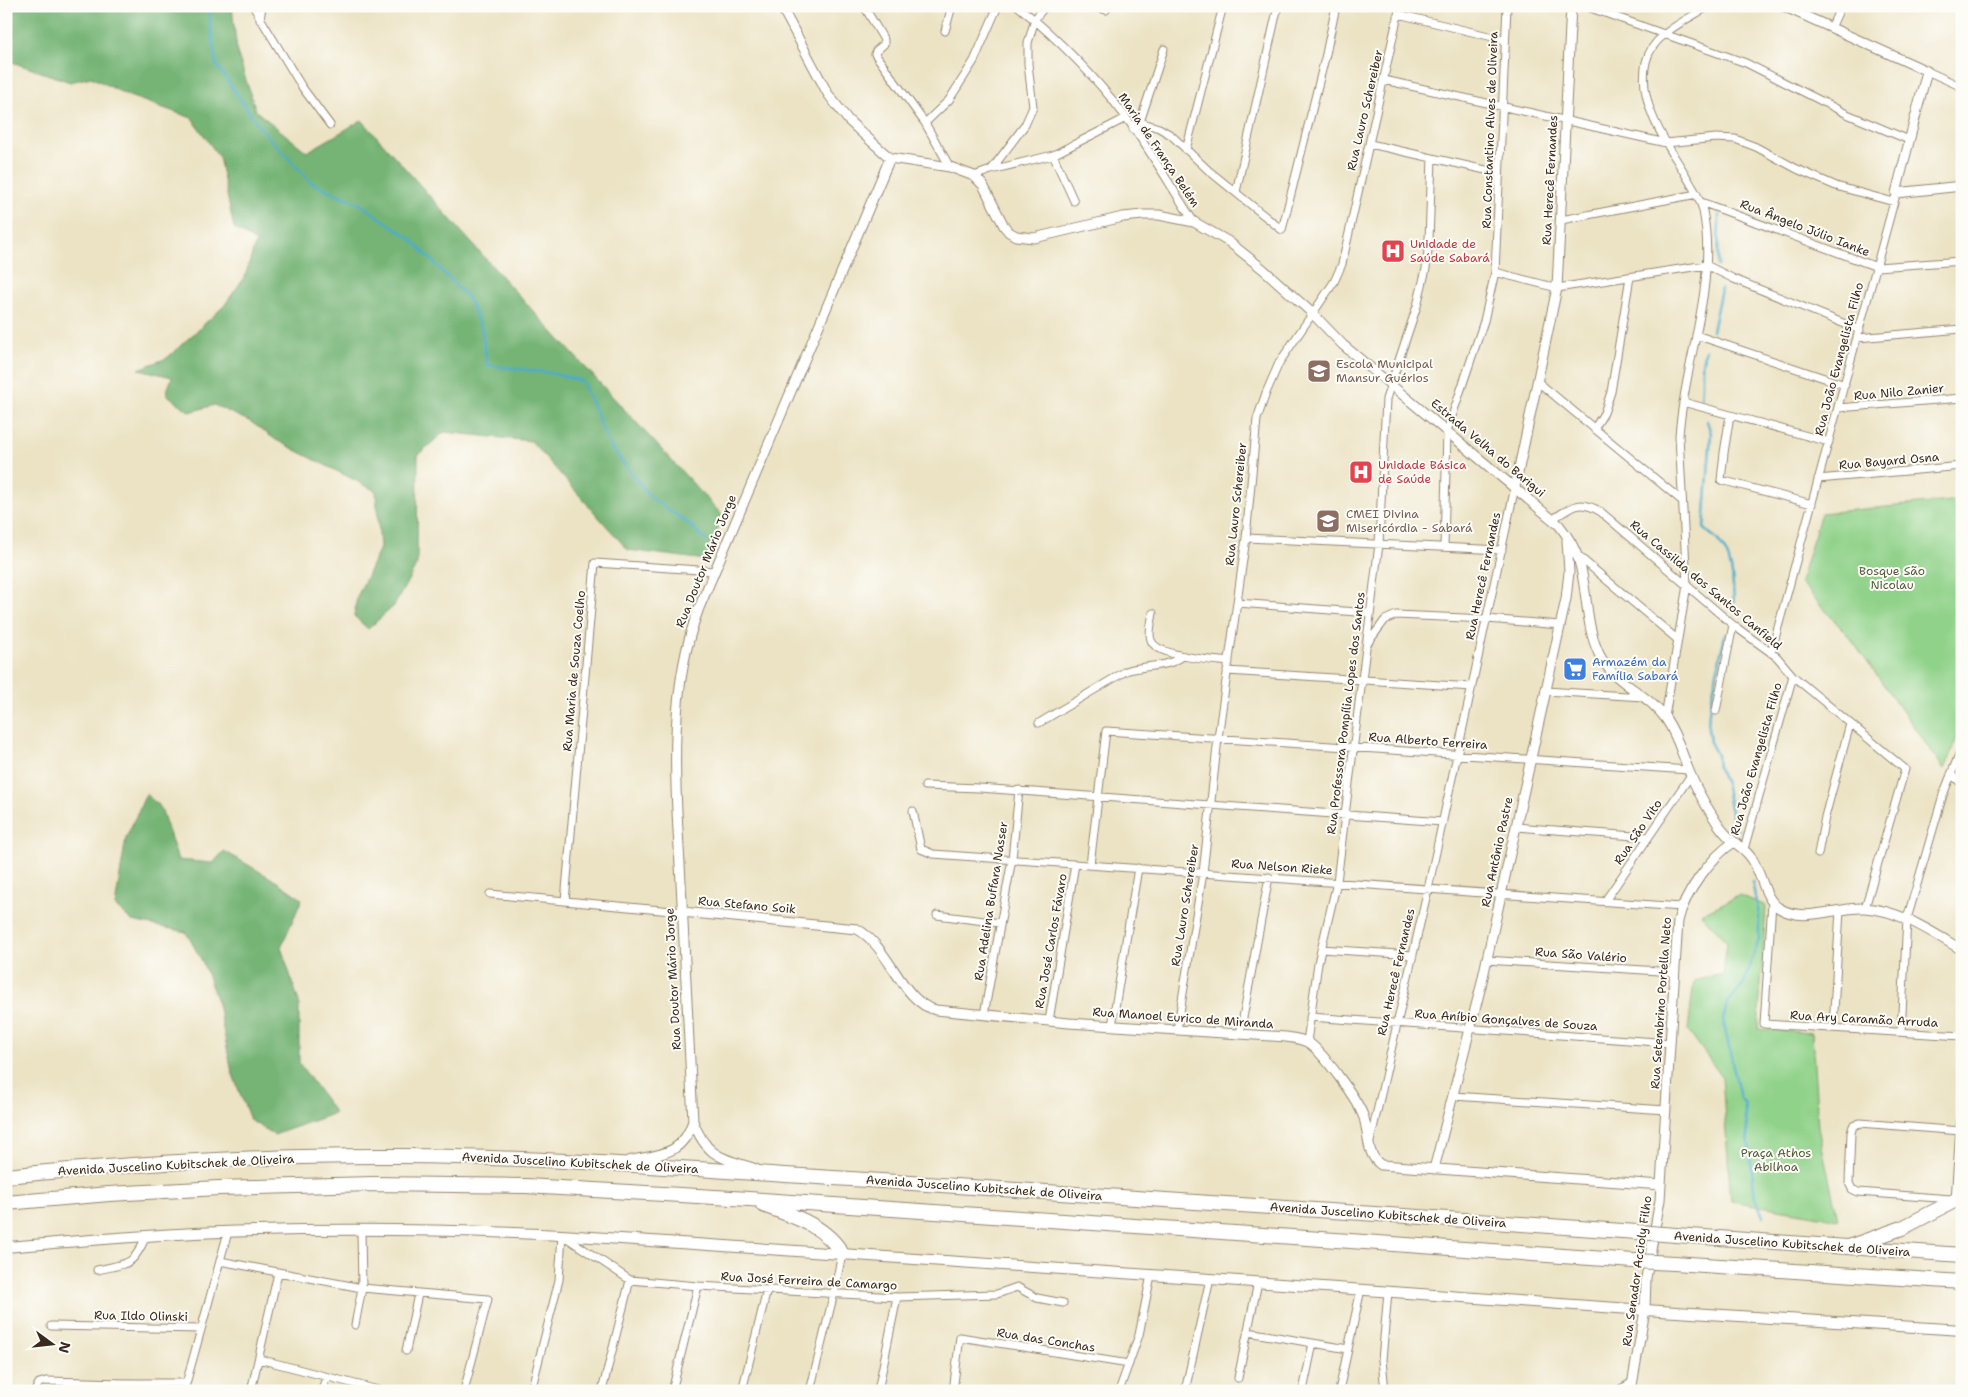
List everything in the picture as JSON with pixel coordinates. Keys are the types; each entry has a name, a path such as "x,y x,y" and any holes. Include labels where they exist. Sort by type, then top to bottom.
{"highway":[{"name":"Avenida Juscelino Kubitschek de Oliveira","path":"6,1174 164,1163 341,1156 460,1157 620,1163 1962,1255"},
{"name":"Avenida Juscelino Kubitschek de Oliveira","path":"6,1203 201,1188 372,1184 526,1186 749,1199 1674,1264 1962,1282"},
{"path":"749,1199 786,1213 818,1230 831,1239 842,1254"},
{"path":"1844,1248 1895,1230 1959,1200"}],"main road":[{"path":"6,1247 146,1236 228,1232 361,1230 562,1235 1210,1278 1645,1310 1962,1330"}],"street":[{"path":"253,6 302,87 330,125"},
{"path":"260,20 262,6"},
{"path":"782,6 818,76 836,106 890,158 950,167 974,176 1053,155 1126,118"},
{"path":"864,6 884,40 884,44 876,51 876,54 925,123 950,167"},
{"path":"945,31 952,6"},
{"path":"925,123 949,100 974,61 998,6"},
{"name":"Maria de França Belém","path":"1018,6 1081,63 1126,118 1194,222"},
{"path":"991,170 1025,125 1033,107 1033,90 1028,64 1028,42 1034,20 1045,6"},
{"path":"1093,6 1106,10"},
{"path":"1186,150 1222,6"},
{"path":"1236,192 1278,6"},
{"path":"1140,122 1159,128 1171,135 1186,150 1282,230 1326,54 1336,6"},
{"name":"Rua Lauro Schereiber","path":"1177,1030 1203,873 1218,738 1246,538 1254,444 1259,412 1279,363 1334,282 1342,264 1400,6"},
{"name":"Rua Constantino Alves de Oliveira","path":"1444,547 1447,431 1475,350 1495,272 1507,6"},
{"name":"Rua Herecê Fernandes","path":"1369,1144 1458,754 1557,288 1570,6"},
{"path":"1585,6 1746,63 1847,114 1909,140"},
{"path":"1665,717 1687,585 1679,436 1706,265 1705,229 1701,202 1666,144 1651,111 1644,82 1648,56 1652,45 1709,6"},
{"path":"1831,28 1840,6"},
{"path":"1785,7 1962,87"},
{"path":"1398,14 1505,40"},
{"path":"1133,129 1140,122 1164,49"},
{"name":"Rua João Evangelista Filho","path":"1771,653 1877,267 1927,72"},
{"path":"1384,80 1666,144 1716,138 1735,139 1756,147 1797,169 1836,186 1895,197 1962,186"},
{"path":"1370,144 1499,173"},
{"path":"1053,155 1074,201"},
{"name":"Rua Doutor Mário Jorge","path":"771,1174 725,1159 710,1151 701,1141 693,1122 676,788 677,706 686,644 714,572 890,158"},
{"name":"Rua Professora Pompília Lopes dos Santos","path":"1307,1042 1321,949 1337,882 1354,747 1378,544 1386,406 1390,384 1412,321 1426,269 1432,158"},
{"name":"Estrada Velha do Barigui","path":"974,176 987,191 1004,226 1009,232 1025,238 1034,238 1116,219 1159,215 1194,222 1229,242 1263,269 1312,313 1343,345 1553,519 1567,536 1577,555 1588,615 1598,652 1615,676 1665,717 1713,816 1726,835 1744,849 1754,861 1772,902"},
{"path":"1561,220 1697,194"},
{"name":"Rua Ângelo Júlio Ianke","path":"1701,202 1877,267 1962,261"},
{"path":"1495,272 1557,288 1706,265 1858,334 1962,329"},
{"path":"1594,429 1604,413 1612,392 1630,277"},
{"path":"1696,335 1844,385"},
{"path":"1538,382 1681,500"},
{"name":"Rua Nilo Zanier","path":"1838,408 1962,398"},
{"path":"1683,402 1829,442"},
{"path":"1730,415 1721,480 1812,504"},
{"name":"Rua Bayard Osna","path":"1818,479 1962,466"},
{"name":"Rua Cassilda dos Santos Canfield","path":"1553,519 1578,504 1592,507 1609,518 1733,625 1771,653 1792,676 1905,769 1865,908"},
{"name":"Rua Antônio Pastre","path":"1434,1169 1486,960 1560,625 1569,572 1567,536"},
{"path":"1246,538 1502,550"},
{"path":"1577,555 1678,640"},
{"name":"Rua Maria de Souza Coelho","path":"565,901 595,563 714,572"},
{"path":"1237,603 1370,612"},
{"path":"1153,613 1150,634 1154,646 1183,656 1229,662"},
{"path":"1366,645 1385,620 1396,615 1487,619 1560,625"},
{"path":"1716,711 1733,625"},
{"path":"1039,723 1126,671 1142,666 1169,664 1183,656"},
{"path":"1228,671 1472,687"},
{"name":"Rua João Evangelista Filho","path":"1744,849 1792,676"},
{"path":"1545,691 1643,698"},
{"path":"1818,854 1825,817 1850,724"},
{"name":"Rua Alberto Ferreira","path":"1098,796 1106,731 1530,759 1690,772"},
{"path":"1901,1032 1907,919 1940,804 1962,747"},
{"name":"Rua São Vito","path":"1604,901 1690,772"},
{"path":"1951,774 1962,784"},
{"path":"925,786 1019,790 1443,822"},
{"name":"Rua Adelina Buffara Nasser","path":"984,1015 1012,859 1019,790"},
{"path":"1090,865 1098,796"},
{"name":"Rua Nelson Rieke","path":"913,811 919,845 924,851 933,854 1682,906"},
{"path":"1516,827 1648,837"},
{"name":"Rua Setembrino Portella Neto","path":"1662,1185 1678,928 1682,906 1715,856 1734,842"},
{"name":"Rua José Carlos Fávaro","path":"1049,1021 1075,864"},
{"path":"1112,1026 1138,868"},
{"path":"1240,1034 1269,878"},
{"name":"Rua Stefano Soik","path":"490,894 857,929 876,944 914,998 925,1006 936,1010"},
{"path":"1772,902 1785,911 1795,913 1865,908 1885,911 1907,919 1962,950"},
{"name":"Rua Ary Caramão Arruda","path":"1772,902 1764,1024 1962,1036"},
{"path":"1833,1028 1840,910"},
{"path":"937,915 1000,923"},
{"path":"1321,949 1413,955"},
{"name":"Rua São Valério","path":"1486,960 1675,972"},
{"name":"Rua Manoel Eurico de Miranda","path":"936,1010 1112,1026 1286,1037 1307,1042"},
{"name":"Rua Aníbio Gonçalves de Souza","path":"1310,1017 1670,1043"},
{"path":"1307,1042 1324,1059 1362,1111 1373,1157 1381,1165 1662,1185"},
{"path":"1453,1096 1666,1110"},
{"path":"1960,1131 1860,1123 1853,1126 1851,1133 1849,1183 1852,1189 1858,1192 1959,1200 1962,1114"},
{"path":"620,1163 674,1149 686,1139 693,1122"},
{"name":"Rua Senador Accioly Filho","path":"1632,1386 1645,1310 1645,1289 1662,1185"},
{"path":"354,1326 362,1288 361,1230"},
{"path":"184,1391 228,1232"},
{"path":"531,1391 558,1288 562,1235"},
{"name":"Rua José Ferreira de Camargo","path":"562,1235 630,1280 698,1286 897,1297 997,1294 1017,1286 1037,1298 1063,1303"},
{"path":"97,1270 129,1262 136,1258 146,1236"},
{"path":"810,1391 842,1254"},
{"path":"220,1261 362,1288 418,1294 488,1298 464,1391"},
{"path":"251,1391 278,1273"},
{"path":"1119,1391 1139,1335 1151,1275"},
{"path":"1185,1391 1210,1278"},
{"path":"602,1391 630,1280"},
{"path":"1238,1378 1258,1282"},
{"path":"672,1391 698,1286"},
{"path":"742,1391 767,1290"},
{"path":"1339,1391 1360,1290"},
{"path":"1385,1391 1382,1360 1388,1292"},
{"path":"406,1351 418,1294"},
{"path":"878,1391 897,1297"},
{"name":"Rua Ildo Olinski","path":"51,1326 201,1329"},
{"path":"1248,1332 1348,1349"},
{"name":"Rua das Conchas","path":"954,1391 960,1337 1129,1364"},
{"path":"1302,1391 1313,1343"},
{"path":"259,1359 382,1391"},
{"path":"322,1391 326,1377"},
{"path":"35,1391 39,1383 46,1380 186,1383"},
{"path":"1617,1391 1632,1386"}],"green space":[{"path":"6,6 232,6 237,52 256,111 307,152 362,120 510,286 723,516 706,560 628,550 531,441 444,432 418,455 417,564 394,606 368,629 354,616 357,597 380,548 376,491 276,440 251,422 214,405 190,412 166,394 172,377 139,369 167,358 224,306 245,276 256,242 234,228 219,157 192,118 129,96 91,77 70,82 6,60"},
{"name":"Bosque São Nicolau","path":"1962,500 1962,726 1944,769 1850,638 1800,582 1821,513"},
{"path":"146,794 161,808 178,860 213,863 224,851 276,881 302,899 281,947 299,1002 299,1063 335,1113 274,1135 250,1120 232,1072 218,1004 203,963 186,932 132,921 115,906 126,838"},
{"name":"Praça Athos Abilhoa","path":"1740,895 1766,906 1758,1029 1812,1033 1818,1128 1838,1219 1731,1201 1722,1077 1688,1030 1694,981 1723,974 1727,942 1701,914"}],"waterway":[{"path":"208,6 216,64 261,129 312,183 360,204 410,238 468,298 482,330 487,365 550,373 582,381 610,446 650,497 688,523 706,541"},
{"path":"1718,266 1719,215"},
{"path":"1712,331 1721,289"},
{"path":"1701,399 1702,367 1706,350"},
{"path":"1707,421 1711,434 1704,528 1717,540 1728,556 1732,573 1734,608"},
{"path":"1725,634 1709,711 1708,728 1710,742 1717,755 1718,768 1725,783 1733,822 1738,830"},
{"path":"1752,882 1759,914 1759,939 1744,983 1727,1004 1723,1020 1740,1098 1744,1102 1755,1198 1763,1216"}],"place":[{"name":"Unidade de Saúde Sabará","path":"1393,251"},
{"name":"Escola Municipal Mansur Guérios","path":"1319,371"},
{"name":"Unidade Básica de Saúde","path":"1361,472"},
{"name":"CMEI Divina Misericórdia - Sabará","path":"1328,521"},
{"name":"Armazém da Família Sabará","path":"1575,669"}]}
